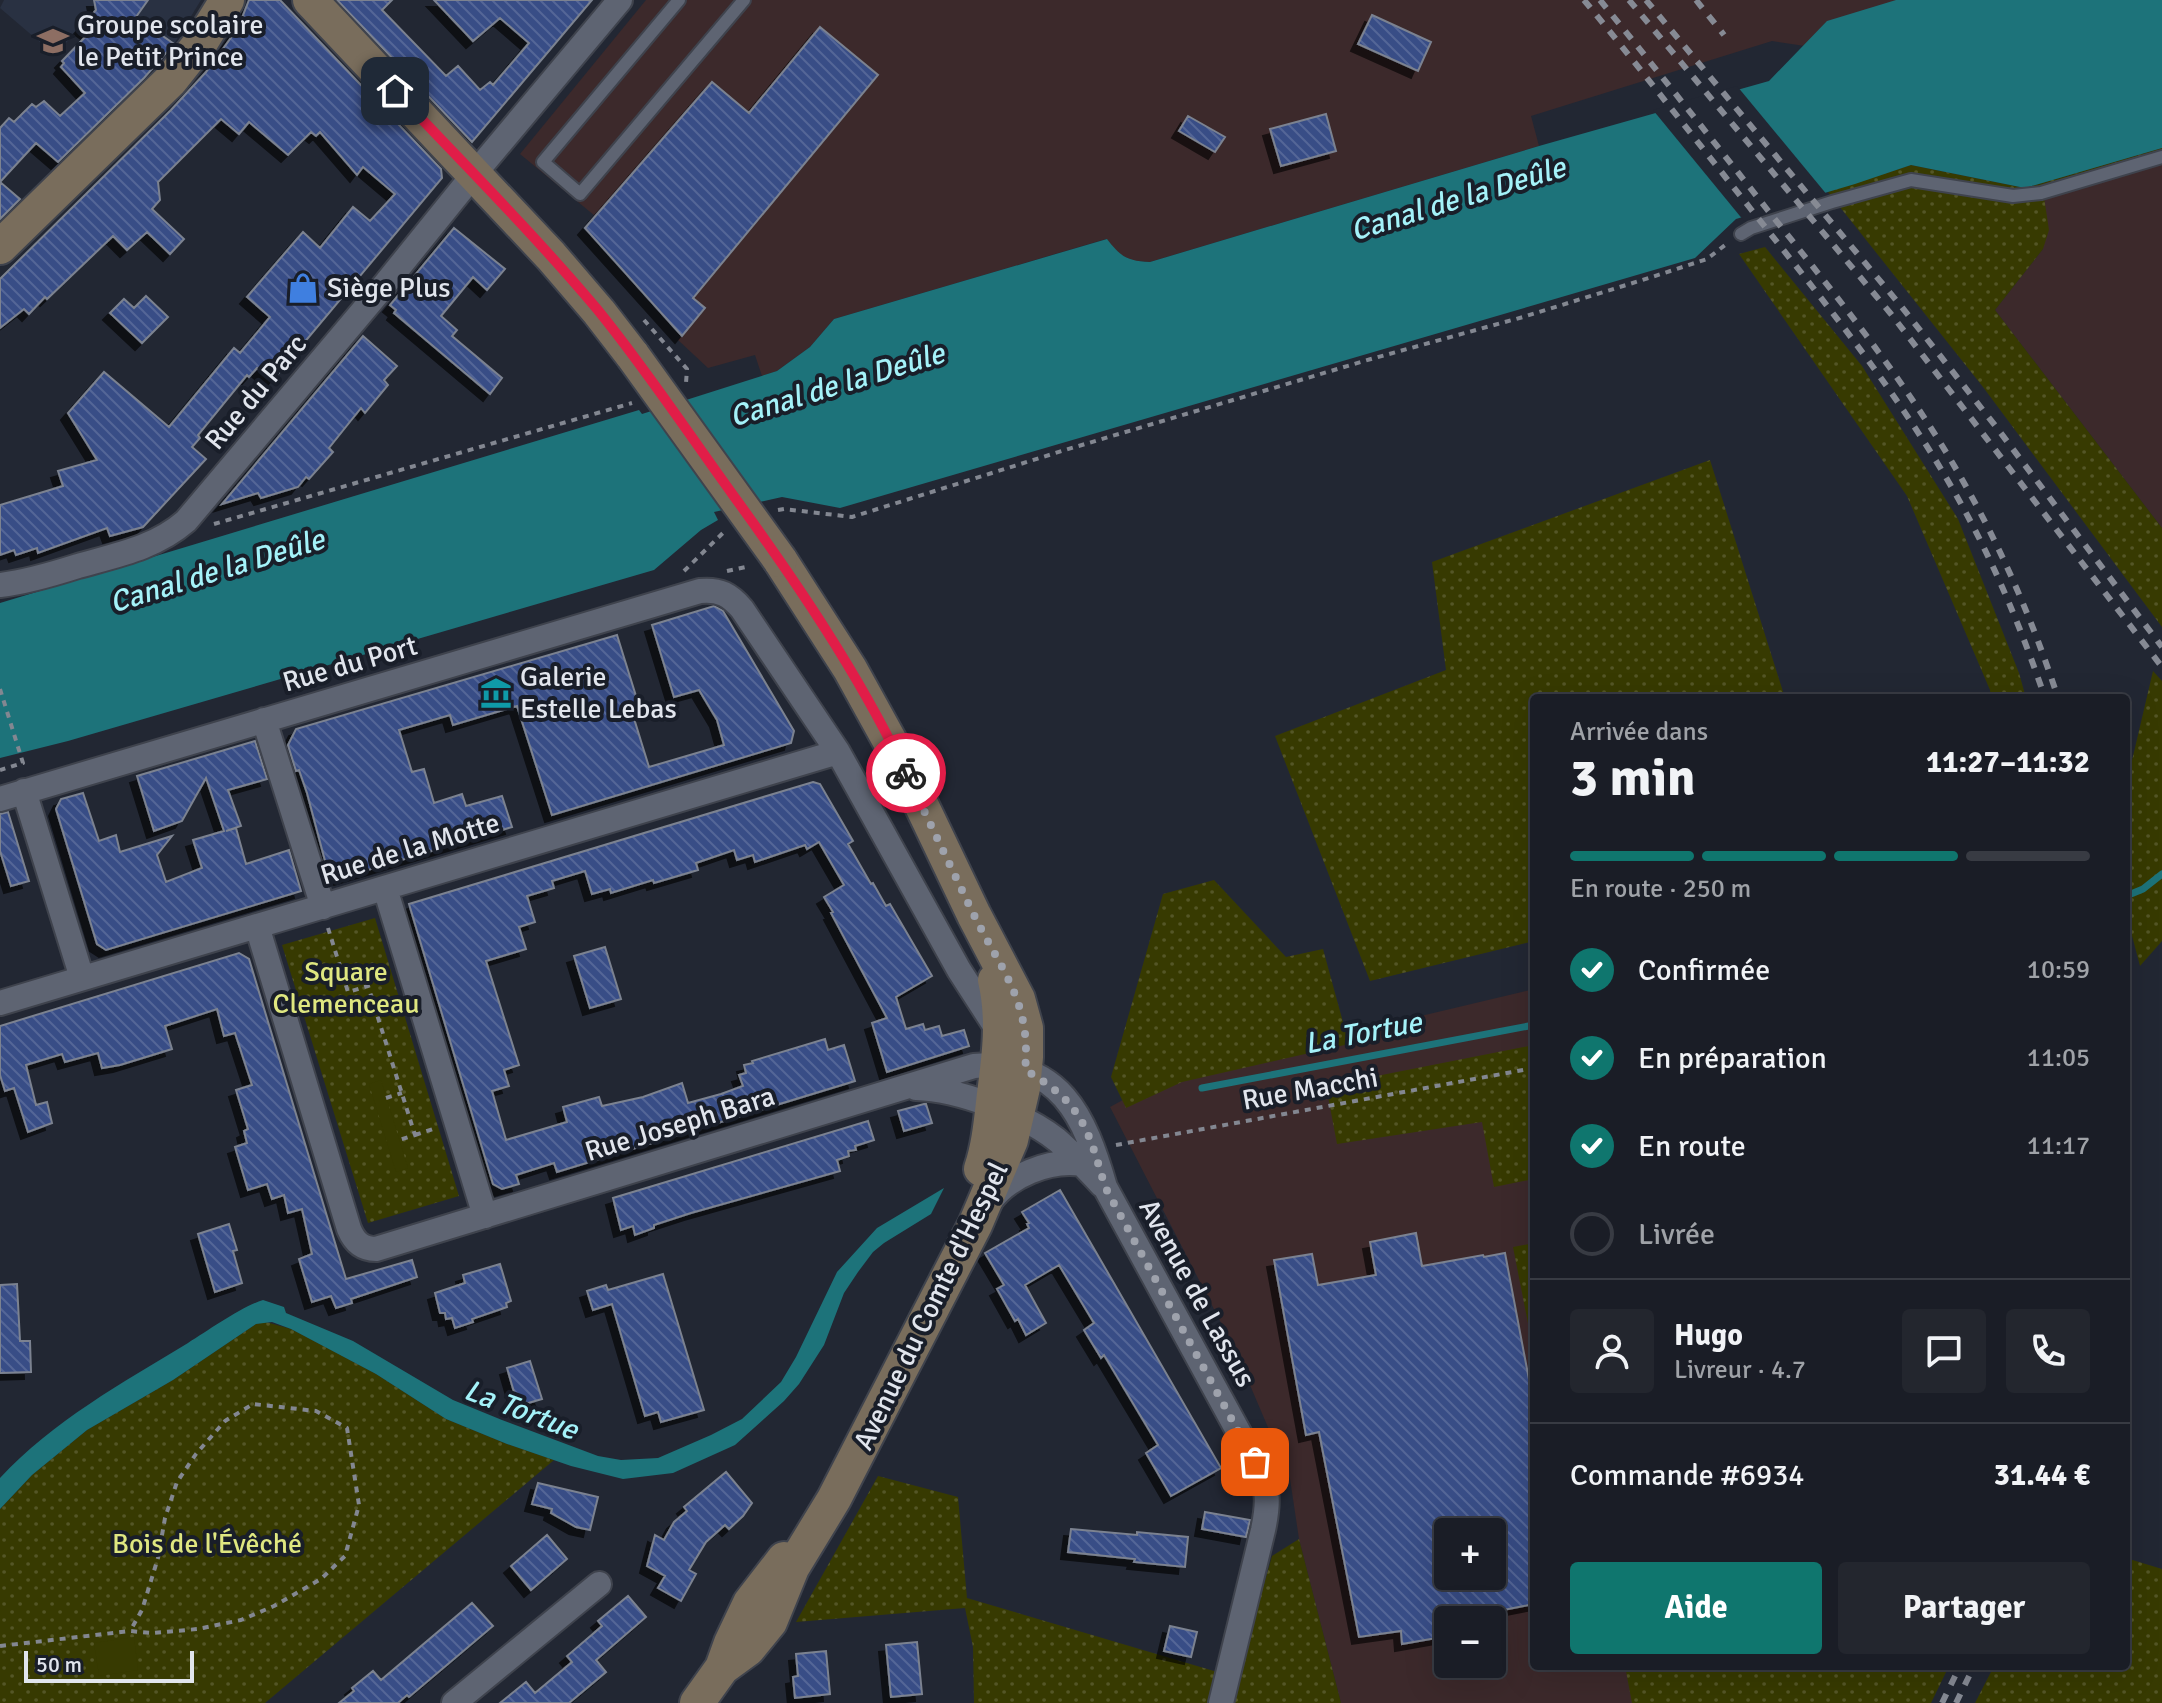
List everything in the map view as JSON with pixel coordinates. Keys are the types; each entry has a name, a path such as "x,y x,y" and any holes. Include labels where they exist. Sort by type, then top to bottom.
{"street":[{"path":"0,247 171,80 201,42 227,0"},
{"name":"Avenue du Comte d'Hespel","path":"310,0 583,293 633,356 770,562 850,669 887,735 1018,999 1026,1028 1008,1056 1005,1112 1007,1154 975,1225 834,1499 792,1568 770,1622 756,1641 722,1668"},
{"name":"Rue du Parc","path":"0,585 34,579 136,550 176,530 378,293 620,0"},
{"name":"Rue du Port","path":"0,799 700,591 718,581"},
{"name":"Avenue de Lassus","path":"718,581 742,609 838,752 1008,1056 1047,1082 1070,1102 1079,1115 1088,1157 1264,1478 1267,1514 1221,1703"},
{"path":"264,720 325,916"},
{"name":"Rue de la Motte","path":"0,1003 257,926 325,916 385,888 838,752"},
{"path":"24,791 82,978"},
{"path":"385,888 485,1216"},
{"name":"Rue Joseph Bara","path":"257,926 349,1229 357,1243 369,1249 1008,1056"},
{"name":"Rue Joseph Bara","path":"894,1089 946,1091 1005,1112"},
{"name":"Avenue du Comte d'Hespel","path":"703,1701 722,1668 756,1593 774,1573 791,1546 961,1219 1005,1112"},
{"name":"Avenue de Lassus","path":"1005,1112 1088,1157"},
{"path":"975,1225 1000,1191 1022,1175 1088,1157"},
{"path":"454,1703 599,1584"}],"lane":[{"path":"679,0 543,162 580,194 744,0"},
{"path":"1741,234 1818,206 1911,180 2013,196 2041,193 2162,157"}],"path":[{"path":"772,512 784,509 852,517 1065,450 1652,277 1707,259 1741,234"},
{"path":"638,314 687,369 686,387"},
{"path":"176,530 218,523 641,400"},
{"path":"715,538 736,522"},
{"path":"718,581 770,562"},
{"path":"0,689 23,763 0,770"},
{"path":"325,916 348,992 368,986 415,1135 399,1140"},
{"name":"Rue Macchi","path":"1088,1157 1530,1069"},
{"path":"386,1098 402,1093"},
{"path":"0,1646 130,1631 152,1633 198,1629 241,1620 274,1606 321,1579 345,1556 359,1505 347,1428 316,1411 253,1404 225,1421 177,1482 165,1518 147,1597 130,1631"}],"shaded area":[{"name":"Groupe scolaire le Petit Prince","path":"4,0 109,0 55,55 0,8"},
{"name":"Groupe scolaire le Petit Prince","path":"110,0 201,0 174,44"},
{"path":"646,0 2162,0 2162,528 1995,310 2043,249 2044,197 2018,78 1772,41 1531,116 1539,146 1150,262 1132,261 1119,254 1106,239 834,319 810,347 777,371 762,376 755,355 708,368 678,340 681,336 585,228 595,216 520,154"},
{"path":"1530,990 1530,1670 1910,1670 1895,1703 1341,1703 1299,1539 1290,1479 1235,1350 1110,1107 1165,1077"}],"green space":[{"path":"2162,148 2162,162 2044,197 2049,230 2043,249 1995,310 2162,528 2162,627 1983,387 1828,192 1911,165 2025,188"},
{"path":"1765,247 1862,366 1958,519 2025,694 1990,694 1907,496 1739,254"},
{"path":"1710,460 1784,694 1530,694 1530,942 1370,981 1275,736 1446,670 1432,562"},
{"path":"2153,671 2162,681 2162,941 2140,966 2130,928 2130,769"},
{"path":"1214,880 1286,957 1323,949 1349,1044 1182,1082 1126,1108 1111,1077 1163,894"},
{"name":"Square Clemenceau","path":"375,918 459,1196 368,1223 282,945"},
{"path":"1530,1046 1530,1180 1494,1187 1482,1122 1337,1144 1326,1086"},
{"path":"381,1080 408,1168 396,1172 369,1084"},
{"path":"1530,1244 1530,1334 1513,1247"},
{"name":"Bois de l'Évêché","path":"266,1322 291,1329 376,1374 446,1419 554,1460 265,1703 0,1703 0,1509 32,1475 87,1430 173,1380 256,1324"},
{"path":"878,1476 958,1497 967,1598 1214,1671 1241,1666 1272,1556 1299,1539 1341,1703 974,1703 973,1647 965,1608 796,1622"},
{"path":"2130,1559 2162,1569 2162,1703 1975,1703 1992,1670 2130,1670"},
{"path":"134,1637 138,1670 99,1676 94,1643"},
{"path":"1626,1670 1947,1670 1931,1703 1632,1703"}],"water":[{"name":"Canal de la Deûle","path":"1896,0 2162,0 2162,148 2025,188 1911,165 1736,219 1695,258 840,508 782,497 714,512 718,520 701,530 654,570 68,741 0,758 0,603 639,410 642,414 777,371 810,347 834,319 1107,239 1125,257 1150,262 1769,81 1827,21"},
{"path":"944,1188 931,1214 873,1252 844,1293 824,1345 784,1401 735,1445 673,1473 623,1479 571,1466 507,1444 446,1419 376,1374 272,1322 256,1324 173,1380 87,1430 32,1475 0,1509 0,1478 42,1438 113,1388 235,1313 263,1300 353,1341 453,1400 502,1420 598,1456 621,1460 658,1458 742,1419 781,1382 837,1272 877,1228"}],"pier":[{"path":"1737,86 1828,196 1744,221 1653,110"}],"building":[{"path":"94,0 148,0 136,17 174,44 144,78 58,162 36,143 0,182 0,128 9,118 14,122 32,104 36,107 44,101 60,116 85,93 61,67 62,61 89,33 81,27 96,10"},
{"path":"249,0 280,0 441,169 442,178 272,381 257,368 249,377 247,375 198,435 200,438 192,447 206,459 143,527 110,536 107,528 38,553 37,548 16,555 14,550 0,555 0,505 63,486 58,471 97,460 68,413 104,372 169,427 234,348 240,353 270,317 247,297 303,232 320,248 353,207 370,221 395,194 363,167 357,175 320,132 316,136 311,132 288,155 249,122 239,134 221,119 158,182 160,200 152,209 184,239 170,254 147,232 127,250 113,236 29,314 24,309 0,328 0,279 206,72 238,28"},
{"path":"337,0 392,0 382,10 446,76 458,66 480,90 490,82 493,85 529,43 500,18 473,41 434,0 592,0 472,142"},
{"path":"1372,15 1431,42 1418,71 1358,44"},
{"path":"820,27 878,75 693,298 705,308 682,336 585,228 712,82 749,113"},
{"path":"1326,114 1336,151 1281,166 1270,129"},
{"path":"1188,116 1225,137 1215,152 1179,131"},
{"path":"0,182 20,199 0,219"},
{"path":"454,228 505,269 487,290 473,277 441,316 457,330 452,336 502,378 490,394 394,313 396,310 390,305"},
{"path":"146,296 168,317 142,343 110,313 124,299 134,308"},
{"path":"363,336 397,366 384,380 388,385 365,413 361,408 329,448 333,452 298,487 261,498 258,493 222,504"},
{"path":"714,606 723,611 794,731 791,743 552,815 517,706 453,725 450,715 399,730 412,772 424,769 434,803 462,794 466,806 502,796 512,827 341,878 328,872 307,793 288,745 296,729 617,635 640,709 632,712 649,767 724,745 717,720 699,690 674,697 652,625"},
{"path":"255,741 267,779 228,790 241,826 226,831 236,828 246,864 289,850 301,891 106,950 97,944 56,809 61,799 83,793 99,841 116,835 120,852 172,836 157,855 166,882 202,868 193,840 224,831 206,778 182,821 154,831 137,776"},
{"path":"813,782 820,784 853,841 848,844 871,884 886,906 890,904 932,976 896,997 906,1029 923,1024 925,1030 939,1026 942,1036 964,1030 969,1046 887,1072 872,1023 887,1018 824,897 844,885 819,842 807,849 805,845 755,862 753,855 737,860 734,850 696,863 698,870 611,893 610,889 592,894 585,871 552,881 554,888 527,896 535,922 519,927 526,949 486,961 519,1065 504,1070 509,1086 492,1091 506,1140 567,1122 563,1107 599,1097 602,1106 643,1097 682,1083 688,1103 721,1094 743,1086 739,1075 746,1073 744,1065 825,1039 828,1050 844,1045 855,1081 557,1172 554,1163 516,1175 519,1184 502,1189 493,1184 409,904"},
{"path":"8,812 29,881 11,886 0,851 0,814"},
{"path":"605,947 621,999 590,1008 574,956"},
{"path":"239,953 249,959 346,1279 412,1260 417,1277 351,1299 352,1303 336,1308 331,1296 312,1302 299,1259 312,1254 302,1209 288,1213 284,1195 272,1199 267,1184 248,1190 235,1147 247,1143 244,1131 248,1129 236,1090 252,1085 235,1033 224,1036 217,1009 165,1026 172,1049 120,1065 102,1068 98,1053 65,1062 62,1054 26,1065 36,1105 47,1102 52,1123 28,1132 14,1088 5,1091 0,1075 0,1026"},
{"path":"926,1104 932,1123 904,1131 898,1111"},
{"path":"868,1121 874,1140 855,1146 856,1150 848,1151 849,1156 837,1160 840,1171 691,1213 635,1235 633,1226 621,1230 613,1198"},
{"path":"1060,1190 1221,1468 1171,1496 1146,1453 1158,1445 1104,1355 1101,1358 1084,1330 1094,1323 1059,1265 1025,1285 1046,1323 1026,1335 997,1289 1004,1285 985,1253 1029,1228 1022,1212"},
{"path":"229,1224 242,1283 215,1292 198,1234"},
{"path":"1416,1233 1422,1266 1505,1253 1530,1385 1530,1605 1506,1609 1506,1606 1434,1606 1434,1638 1402,1644 1401,1631 1359,1637 1319,1432 1306,1435 1274,1260 1312,1254 1318,1285 1376,1275 1370,1242"},
{"path":"500,1264 511,1301 506,1303 507,1307 455,1328 452,1318 446,1319 445,1313 440,1313 435,1293 465,1283 463,1275"},
{"path":"663,1274 704,1410 661,1422 658,1412 645,1416 612,1304 593,1310 587,1291 606,1285 608,1290"},
{"path":"17,1284 20,1341 30,1341 31,1372 0,1373 0,1285"},
{"path":"530,1361 542,1399 518,1406 507,1368"},
{"path":"726,1472 752,1503 729,1529 725,1525 706,1542 689,1570 696,1574 681,1601 658,1588 665,1576 647,1566 655,1535 664,1540 674,1522 687,1511 684,1507"},
{"path":"538,1483 598,1497 590,1530 576,1527 551,1513 552,1509 532,1504"},
{"path":"1205,1512 1250,1520 1246,1537 1202,1529"},
{"path":"1071,1529 1188,1537 1185,1567 1068,1552"},
{"path":"547,1535 567,1559 531,1590 511,1566"},
{"path":"628,1596 646,1617 596,1660 606,1672 569,1703 500,1703 526,1682 535,1693 572,1662 567,1656 602,1626 598,1621"},
{"path":"472,1603 493,1626 409,1697 407,1695 398,1703 339,1703 373,1671 381,1680"},
{"path":"1170,1626 1197,1632 1191,1657 1164,1651"},
{"path":"917,1642 922,1694 891,1697 886,1645"},
{"path":"826,1651 830,1694 795,1698 793,1677 798,1676 796,1654"}],"waterway":[{"name":"La Tortue","path":"2130,894 2143,889 2162,874"},
{"name":"La Tortue","path":"1202,1088 1530,1026"}],"railway":[{"path":"1584,0 1832,312 1909,418 1981,542 2016,619 2044,694"},
{"path":"1600,0 1850,314 1929,425 1986,523 2018,592 2057,694"},
{"path":"1629,0 1891,314 2162,667"},
{"path":"1646,0 1901,306 2162,647"},
{"path":"1696,0 1724,35"},
{"path":"1942,1703 1958,1670"},
{"path":"1956,1703 1972,1670"}],"way so far":[{"path":"906,773 1018,999 1026,1028 1025,1070 1047,1082 1070,1102 1079,1115 1094,1149 1105,1187 1255,1462"}],"place":[{"name":"Groupe scolaire le Petit Prince","path":"53,41"},
{"name":"Siège Plus","path":"303,288"},
{"name":"Galerie Estelle Lebas","path":"496,693"}],"route":[{"path":"395,91 551,256 633,356 810,605 850,669 906,773"}]}
